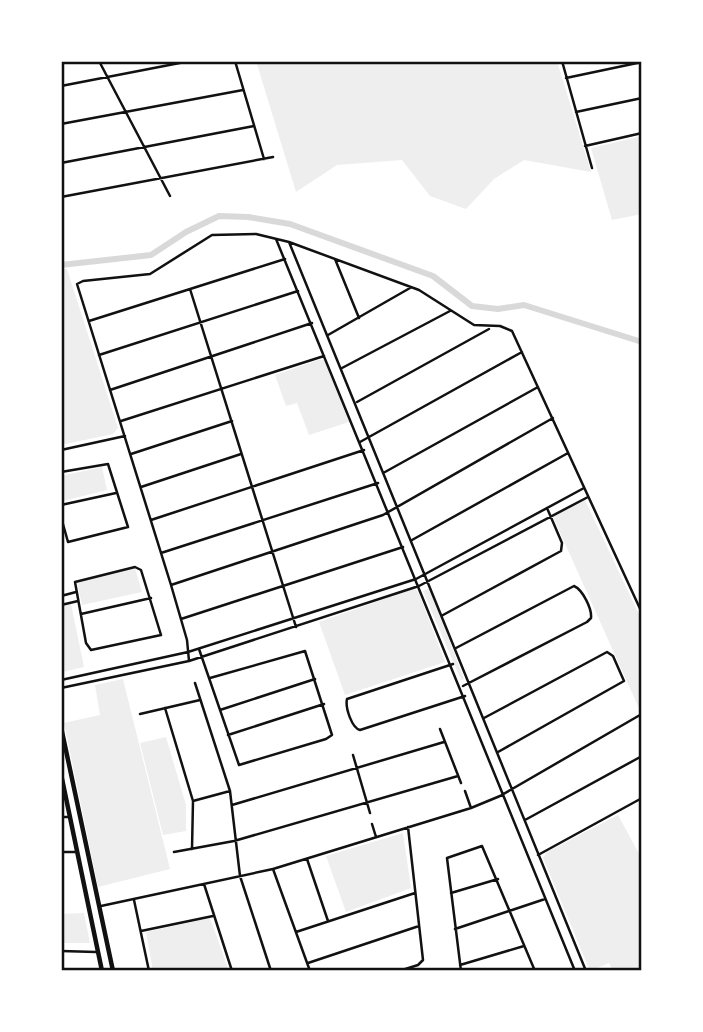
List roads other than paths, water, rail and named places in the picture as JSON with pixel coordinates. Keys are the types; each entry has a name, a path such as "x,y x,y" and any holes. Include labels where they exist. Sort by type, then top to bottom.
{"main road":[{"path":"61,727 113,971"},
{"path":"61,774 103,971"}],"street":[{"path":"99,61 170,196"},
{"path":"155,61 157,67"},
{"path":"61,86 190,61"},
{"path":"235,61 264,159"},
{"path":"562,61 592,168"},
{"path":"566,78 642,62"},
{"path":"61,124 243,90"},
{"path":"576,112 642,98"},
{"path":"61,163 254,126"},
{"path":"586,146 642,133"},
{"path":"61,197 273,158"},
{"path":"189,660 171,585 78,283 150,274 212,235 241,233 289,242 411,287 429,295 474,325 492,328"},
{"path":"276,239 453,664 575,971"},
{"path":"289,242 385,472 586,971"},
{"path":"89,321 285,259"},
{"path":"335,260 359,319"},
{"path":"328,335 411,287"},
{"path":"190,289 296,627"},
{"path":"99,355 298,291"},
{"path":"342,368 450,311"},
{"path":"110,390 312,323"},
{"path":"356,403 492,328 500,326 512,331 642,613"},
{"path":"360,442 522,352"},
{"path":"121,421 326,356"},
{"path":"385,472 539,387"},
{"path":"171,585 274,553 389,512 553,418"},
{"path":"131,453 232,421"},
{"path":"61,450 125,436"},
{"path":"151,520 364,450"},
{"path":"412,540 569,452"},
{"path":"141,486 243,454"},
{"path":"61,472 106,463 128,527 125,530 68,542 61,517"},
{"path":"161,553 377,484"},
{"path":"61,680 199,649 416,579 585,487"},
{"path":"61,505 117,492"},
{"path":"61,688 202,657 419,586 590,496"},
{"path":"443,615 557,554 562,543 547,508"},
{"path":"181,619 403,547"},
{"path":"138,566 151,598 161,632 157,638 90,650 86,643 75,582 138,566"},
{"path":"456,648 570,587 577,586 592,616 587,622 462,687"},
{"path":"61,596 76,592"},
{"path":"81,614 151,598"},
{"path":"61,605 78,601"},
{"path":"199,649 237,762 243,765 330,737 332,730 324,705 307,654 302,650 210,678"},
{"path":"484,718 607,652 612,656 624,681 497,753"},
{"path":"453,664 350,697 346,705 356,729 360,730 466,696"},
{"path":"220,710 315,679"},
{"path":"195,683 230,791 240,876 271,971"},
{"path":"140,714 200,699"},
{"path":"228,735 324,705"},
{"path":"165,708 193,801 192,849"},
{"path":"98,906 273,869 471,808 505,793 640,715 642,720"},
{"path":"440,729 461,783"},
{"path":"232,805 444,742"},
{"path":"353,755 370,813"},
{"path":"525,820 642,756"},
{"path":"174,852 234,841 458,776"},
{"path":"193,801 230,791"},
{"path":"465,791 471,808"},
{"path":"538,855 642,798"},
{"path":"61,817 69,817"},
{"path":"372,824 376,837"},
{"path":"399,971 418,965 423,960 408,827"},
{"path":"461,971 447,858 484,847 535,971"},
{"path":"61,852 76,852"},
{"path":"307,859 328,920"},
{"path":"273,869 310,971"},
{"path":"451,893 498,879"},
{"path":"204,884 232,971"},
{"path":"296,932 415,893"},
{"path":"455,929 546,898"},
{"path":"134,900 149,971"},
{"path":"141,931 213,916"},
{"path":"308,963 419,926"},
{"path":"460,965 525,946"},
{"path":"61,951 98,952"}],"waterway":[{"path":"61,265 151,255 186,232 219,216 248,217 290,224 433,276 472,306 498,309 524,305 642,342"}]}
